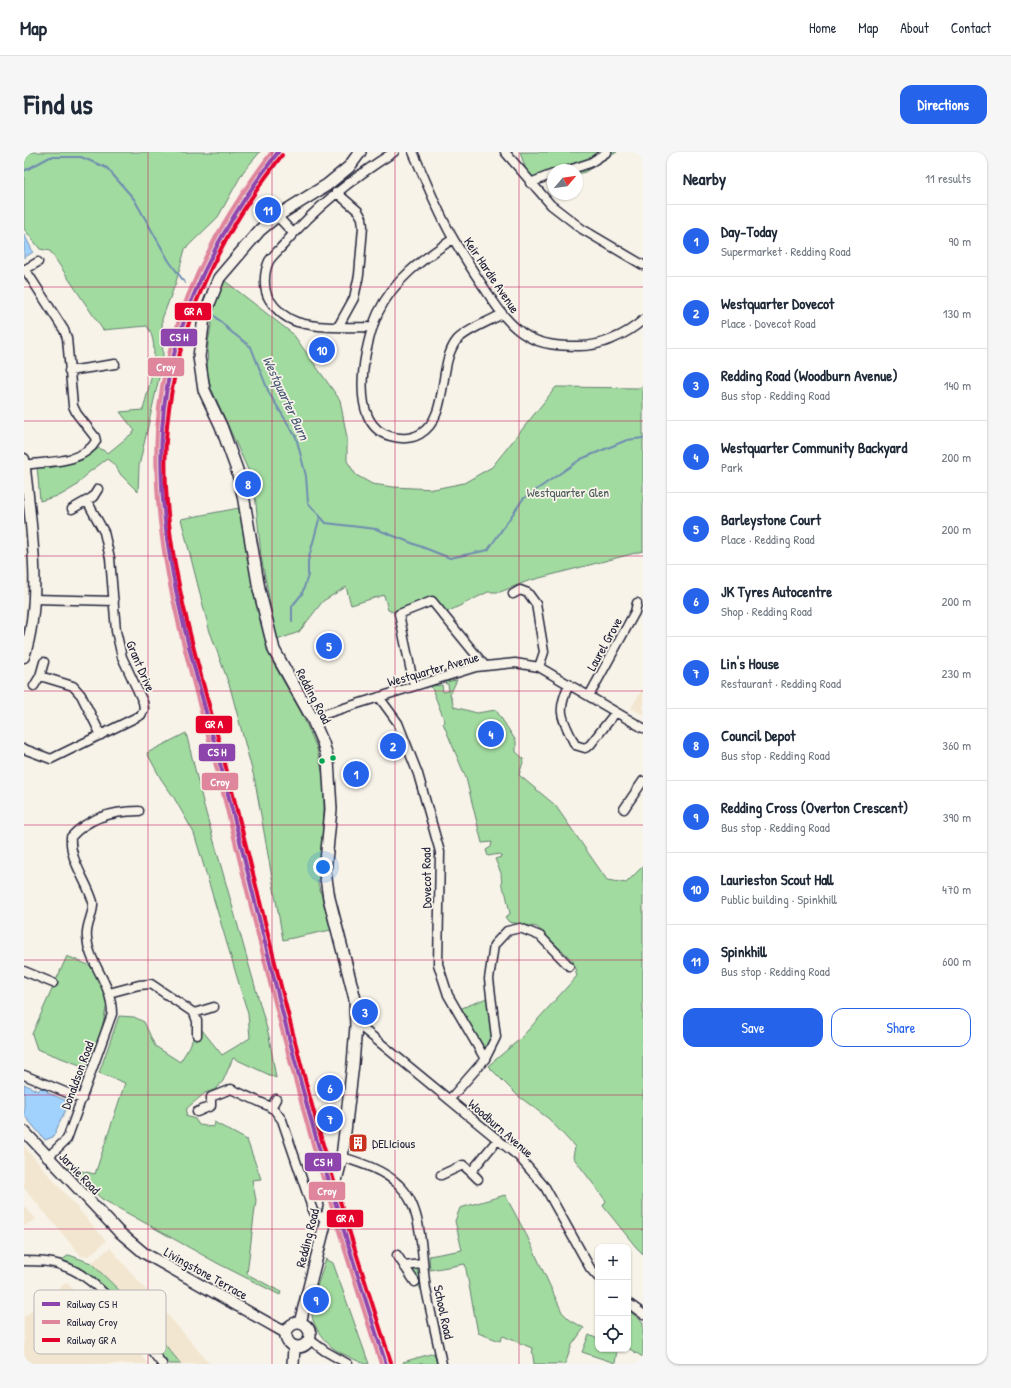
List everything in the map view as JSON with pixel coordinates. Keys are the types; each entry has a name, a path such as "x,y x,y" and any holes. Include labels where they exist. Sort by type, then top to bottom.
{"main road":[{"name":"Redding Road","path":"300,1323 342,1157 356,1026 355,999 329,898 325,872 331,809 328,760 323,743 312,718 274,650 259,589 243,495 230,448 202,382 199,357 204,317 219,278 251,239 277,216 327,185 349,167 360,152"},
{"path":"293,1364 294,1347 287,1340 286,1333 290,1326 300,1323 308,1328 310,1340 304,1346 294,1347"}],"street":[{"path":"372,327 338,327 298,322 288,318 274,307 268,296 265,278 268,264 293,233 336,192 370,167 394,152"},
{"name":"Keir Hardie Avenue","path":"413,152 453,239 502,314 527,336 542,343 562,346 583,346 601,343 622,335 643,320"},
{"path":"505,152 530,183 551,205 582,229 643,265"},
{"path":"583,165 608,152"},
{"path":"530,183 547,176"},
{"path":"336,192 358,211 362,218 363,227 358,283 354,298 338,327"},
{"path":"277,216 293,233"},
{"path":"453,239 418,263 406,275 386,300 372,327 367,344 362,386 367,412 371,421 378,430 386,435 404,438 419,434 432,423 436,414 451,352 457,340 502,314"},
{"path":"24,657 30,640 35,578 24,462 76,457 86,452 96,441 95,437 77,414 73,406 67,338 64,330 25,269 38,262"},
{"path":"70,371 115,364"},
{"path":"72,509 93,497 98,489"},
{"name":"Grant Drive","path":"24,749 51,759 141,715 144,709 143,702 122,657 118,642 110,558 104,532 87,501"},
{"path":"513,594 520,590 528,593 536,604 544,652 540,667"},
{"path":"34,599 114,600"},
{"path":"414,686 399,614 432,601 485,666"},
{"name":"Laurel Grove","path":"589,696 635,612 637,603"},
{"path":"34,686 40,676 44,662"},
{"name":"Westquarter Avenue","path":"312,718 476,667 515,663 540,667 643,728"},
{"path":"40,676 73,686 81,695 101,735"},
{"path":"569,684 561,704 562,718 575,745 585,748 590,745 616,712"},
{"name":"Dovecot Road","path":"379,697 398,723 418,774 440,852 438,964 448,995 485,1060"},
{"path":"624,809 643,781"},
{"name":"Donaldson Road","path":"47,1158 67,1139 112,1014 110,993 89,950 87,928 93,910 93,902 74,858 71,847 72,837 79,829 103,816 122,811 139,811"},
{"path":"450,1099 485,1060 496,1037 489,979 494,945 507,931 520,928 540,936 569,966"},
{"path":"24,970 53,983"},
{"path":"110,993 139,985 151,984 194,1014 197,1021 196,1035"},
{"path":"194,1014 214,1007"},
{"name":"Woodburn Avenue","path":"356,1026 362,1028 519,1157 545,1187 590,1268 595,1274"},
{"path":"24,1075 82,1099"},
{"path":"197,1112 211,1106 211,1096 223,1089 231,1089 272,1108 282,1120 302,1182 314,1213 326,1219"},
{"path":"272,1108 276,1099"},
{"name":"Jarvie Road","path":"24,1131 47,1158 118,1231"},
{"path":"470,1172 498,1139"},
{"name":"School Road","path":"342,1157 365,1165 387,1176 400,1185 414,1206 420,1227 422,1264 442,1364"},
{"path":"441,1175 463,1165 478,1179"},
{"name":"Livingstone Terrace","path":"118,1231 144,1253 286,1333"},
{"name":"School Road","path":"397,1254 415,1282"},
{"path":"24,1261 44,1261 64,1266 95,1284 100,1290"},
{"path":"404,1266 422,1264"},
{"path":"631,1305 643,1314"},
{"path":"310,1340 336,1361 348,1364"},
{"path":"154,1354 162,1364"}],"shaded area":[{"path":"643,688 643,715 631,708"},
{"path":"24,1146 106,1241 89,1256 81,1256 24,1188"},
{"path":"24,1206 36,1219 24,1226"},
{"path":"110,1248 146,1290 119,1290 91,1263"},
{"path":"67,1282 73,1290 57,1290"},
{"path":"34,1309 34,1354 140,1354 148,1364 29,1364 24,1357 24,1317"},
{"path":"166,1313 210,1364 181,1364 166,1346"}],"green space":[{"path":"24,152 260,152 243,172 218,217 185,249 176,282 162,319 163,360 139,466 138,492 121,475 115,465 107,459 88,473 76,486 61,495 40,501 37,466 88,455 99,448 108,453 135,431 120,412 143,410 153,367 154,345 147,326 103,330 50,251 40,249 24,229"},
{"path":"520,152 617,152 585,172 583,172 583,164 547,164 547,181 544,182 528,176"},
{"name":"Westquarter Glen","path":"225,281 293,334 340,400 347,438 347,461 356,475 372,484 393,487 434,489 464,483 492,467 556,387 639,388 643,386 643,551 528,581 500,592 488,592 445,613 433,600 396,613 388,610 384,595 351,605 346,587 323,601 299,632 277,640 261,556 254,483 211,388 207,371 208,343 215,303"},
{"path":"239,508 265,639 272,661 301,712 316,746 324,779 324,819 318,883 331,930 283,940 255,781 230,687 209,629 181,519"},
{"path":"457,680 450,694 454,707 477,713 496,710 516,741 516,752 524,759 519,775 555,805 607,880 626,883 643,866 643,1254 603,1206 606,1201 573,1157 575,1147 549,1119 517,1095 488,1066 520,1039 577,976 573,961 537,927 509,922 505,917 510,914 506,894 502,886 501,873 495,859 501,857 500,854 488,856 486,850 491,847 492,842 482,843 466,778 443,723 445,722 431,686 442,685 443,692 449,691 448,684 445,682"},
{"path":"186,733 204,806 269,1036 276,1078 233,1058 223,1081 216,1089 205,1093 187,1108 186,1116 195,1119 199,1125 213,1127 214,1122 247,1140 261,1179 252,1180 256,1200 247,1274 281,1292 280,1295 217,1263 102,1199 68,1168 95,1174 125,1083 99,1073 119,1016 134,1017 144,1022 155,1046 180,1062 190,1046 198,1025 222,1055 250,1038 248,1014 194,833 147,753"},
{"path":"67,956 93,967 103,989 107,1004 100,1037 88,1068 37,1049 32,1034"},
{"path":"492,996 496,1037 485,1059 457,1010"},
{"path":"505,1195 527,1236 562,1312 570,1320 584,1328 572,1345 565,1364 534,1364 532,1348 503,1336 500,1341 478,1333 465,1264 430,1270 429,1256 462,1250 455,1221 460,1208"},
{"path":"69,1255 91,1263 119,1290 107,1290 93,1277 78,1267 62,1260"},
{"path":"326,1259 333,1263 369,1364 363,1363 337,1351 320,1335 313,1321 312,1307"},
{"path":"419,1267 421,1270 423,1293 414,1278 411,1268"},
{"path":"631,1312 643,1322 643,1357 631,1350"},
{"path":"589,1335 595,1338 595,1352 617,1352 615,1363 582,1352"},
{"path":"166,1346 181,1364 169,1364 161,1354 166,1354"},
{"path":"434,1353 437,1364 404,1364 403,1362"}],"water":[{"path":"24,234 33,252 24,258"},
{"path":"24,1084 38,1091 41,1088 46,1089 48,1093 65,1100 67,1107 53,1137 45,1140 24,1115"}],"waterway":[{"name":"Westquarter Burn","path":"24,171 50,157 81,157 107,168 134,199 169,261 185,283"},
{"name":"Westquarter Burn","path":"210,311 229,330 251,347 269,393 296,437 306,476 308,503 326,523 376,529 450,558 488,550 523,499 581,459 627,440 643,438"},
{"path":"292,621 292,606 302,594 308,575 308,561 320,516"}],"transit line":[{"path":"278,152 255,183 216,248 199,282 185,318 174,354 166,392 162,430 162,476 165,521 171,566 180,610 289,1037 329,1181 386,1364"},
{"path":"282,155 259,186 239,217 221,249 191,316 180,351 172,388 167,426 165,471 168,517 175,563 195,654 242,829 283,995 325,1150 391,1362"}],"rail line":[{"name":"Croy","path":"272,152 229,215 210,248 180,318 169,355 161,392 157,431 157,477 160,523 176,614 223,793 284,1039 324,1181 381,1364"}],"place":[{"name":"Spinkhill","path":"268,210"},
{"name":"Laurieston Scout Hall","path":"322,350"},
{"name":"Council Depot","path":"248,484"},
{"name":"Barleystone Court","path":"329,646"},
{"name":"Westquarter Community Backyard","path":"491,734"},
{"name":"Westquarter Dovecot","path":"393,746"},
{"name":"Day-Today","path":"356,774"},
{"name":"Redding Road (Woodburn Avenue)","path":"365,1012"},
{"name":"JK Tyres Autocentre","path":"330,1088"},
{"name":"Lin's House","path":"330,1119"},
{"name":"DELIcious","path":"358,1143"},
{"name":"Redding Cross (Overton Crescent)","path":"316,1300"}]}
